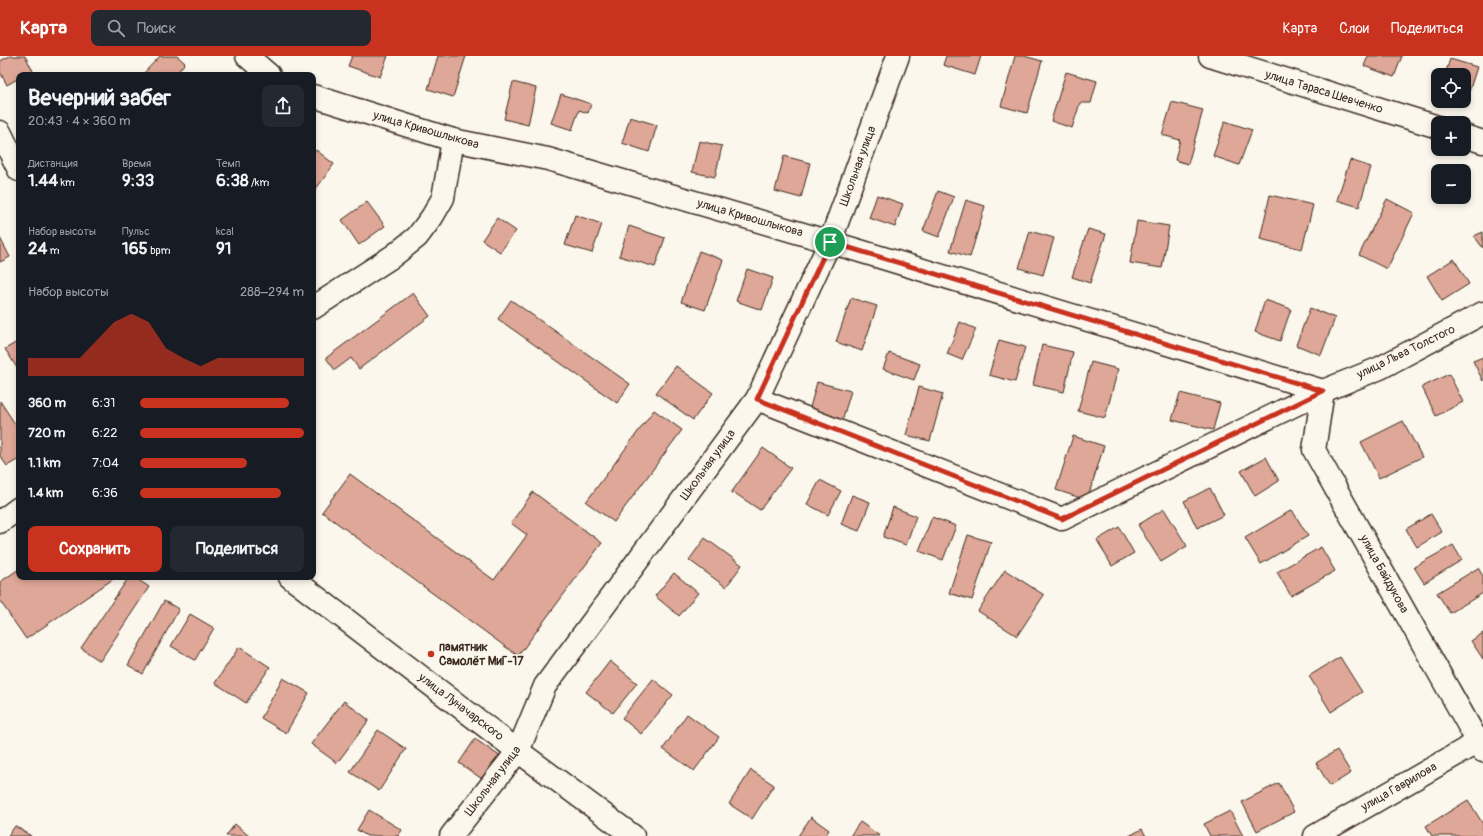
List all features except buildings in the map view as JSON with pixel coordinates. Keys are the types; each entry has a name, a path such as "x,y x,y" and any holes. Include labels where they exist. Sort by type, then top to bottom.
{"street":[{"path":"247,56 266,72"},
{"name":"Школьная улица","path":"451,836 518,751 545,686 757,399 830,242 898,56"},
{"name":"улица Тараса Шевченко","path":"1210,56 1431,125"},
{"name":"улица Кривошлыкова","path":"316,97 453,140 548,160 830,242 1323,391"},
{"path":"0,132 16,164"},
{"path":"1471,138 1483,142"},
{"path":"316,306 393,256 416,237 432,217 442,198 453,140"},
{"name":"улица Льва Толстого","path":"757,399 1062,519 1323,391 1380,368 1483,313"},
{"name":"улица Байдукова","path":"1323,391 1314,450 1481,744"},
{"path":"0,522 16,510"},
{"name":"улица Луначарского","path":"294,580 518,751 633,836"},
{"name":"улица Гаврилова","path":"1315,836 1481,744"}],"place":[{"name":"памятник Самолёт МиГ-17","path":"431,654"}],"route":[{"path":"830,242 1049,308 1323,391 1062,519 757,399 830,242"}]}
